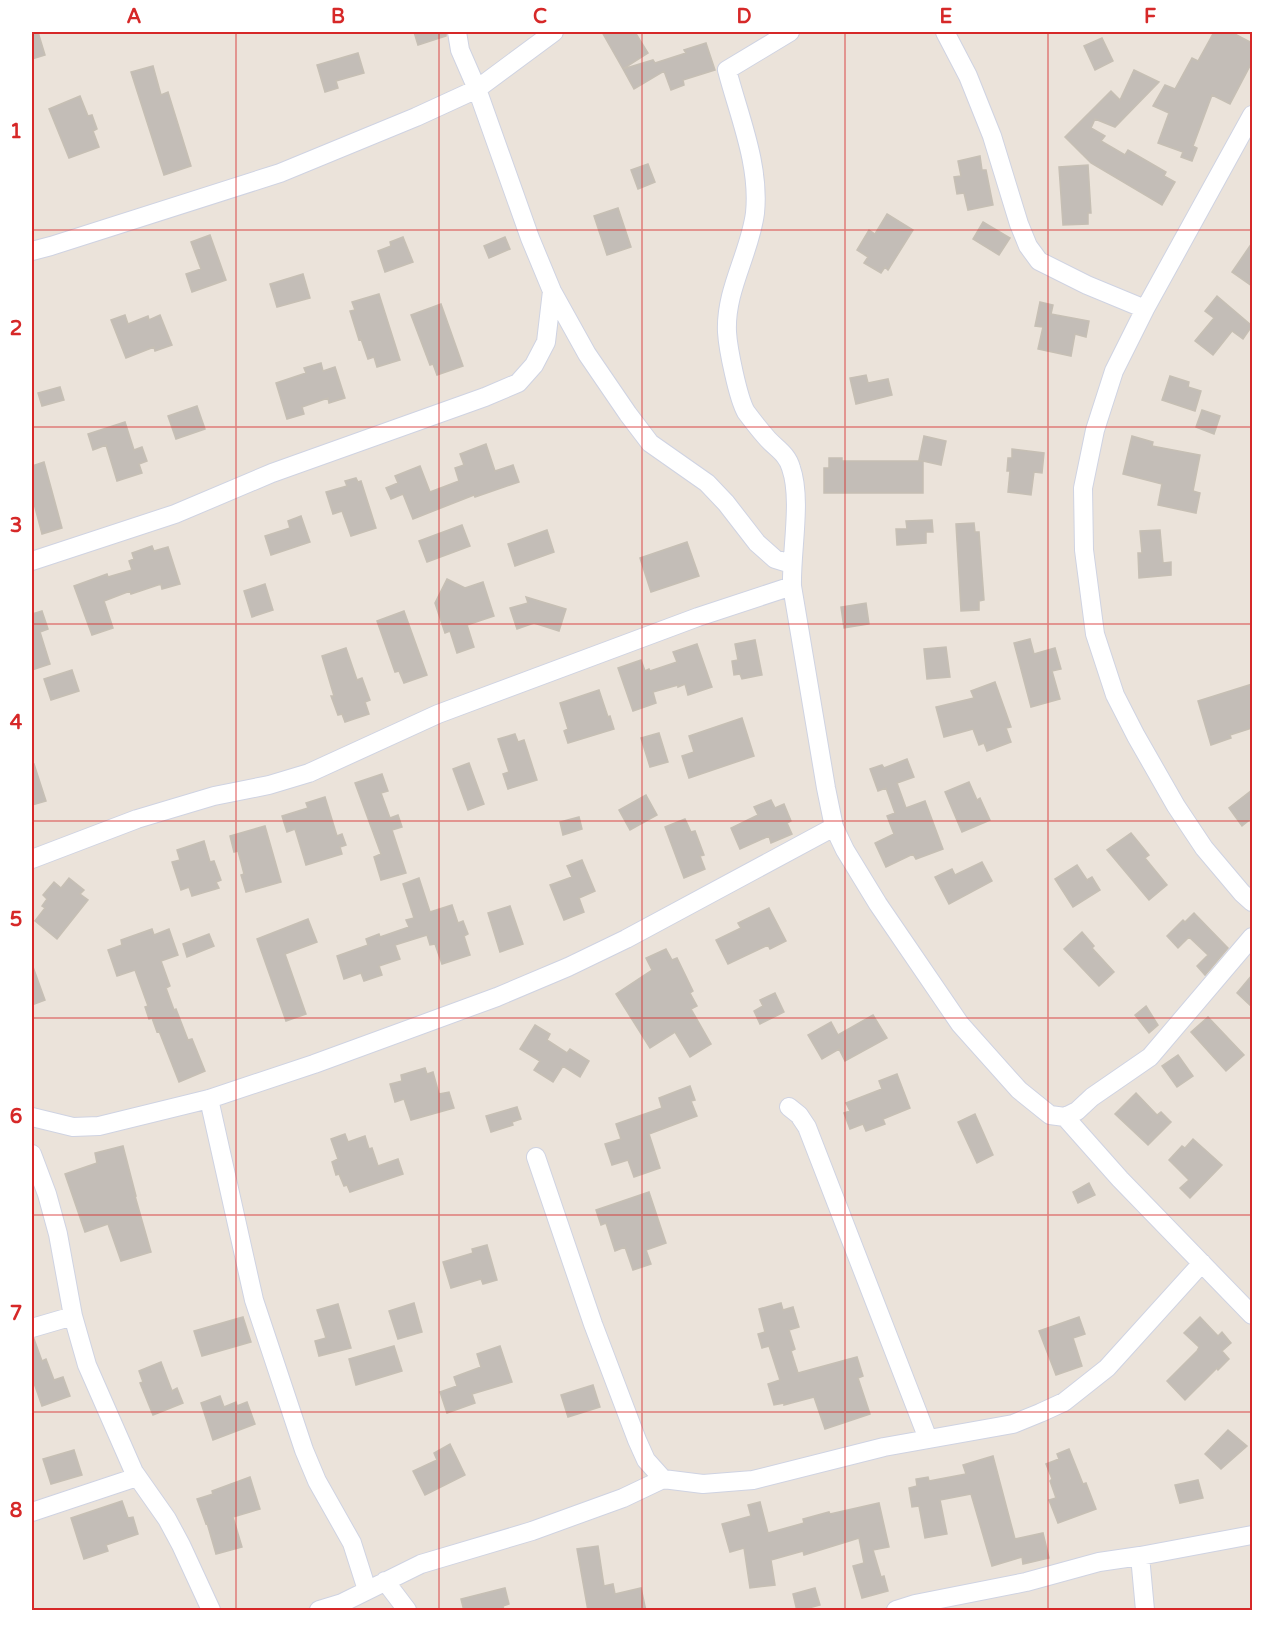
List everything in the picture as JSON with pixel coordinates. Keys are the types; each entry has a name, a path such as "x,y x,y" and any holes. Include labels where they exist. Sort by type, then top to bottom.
{"street":[{"path":"457,32 460,50 477,89 530,238 552,291 587,354 650,442 706,483 726,503 757,543 775,559 791,564"},
{"path":"32,251 280,173 417,117 477,89 554,32"},
{"path":"790,32 727,70 752,162 755,190 754,214 730,299 727,332 745,410 768,439 784,454 792,469 796,506 791,564 792,586 834,827 845,850 960,1024 1019,1090 1050,1115 1065,1117 1077,1111 1092,1097 1150,1057 1252,937"},
{"path":"945,32 968,76 992,136 1028,246 1039,261 1087,285 1145,309"},
{"path":"1252,115 1145,309 1114,371 1095,430 1083,488 1084,550 1095,634 1115,695 1176,806 1204,848 1252,902"},
{"path":"32,561 175,514 272,473 519,383 534,365 546,342 552,291"},
{"path":"32,859 137,819 214,796 269,785 309,773 438,714 698,617 792,586"},
{"path":"32,1117 73,1127 99,1126 209,1099 314,1064 496,997 568,967 626,939 834,827"},
{"path":"209,1099 254,1300 304,1450 317,1480 351,1543 367,1590"},
{"path":"789,1107 799,1115 807,1127 928,1438"},
{"path":"1065,1117 1120,1179 1252,1315"},
{"path":"32,1154 47,1194 58,1234 73,1316 87,1365 137,1477 168,1519 211,1611"},
{"path":"537,1157 593,1324 637,1440 646,1460 663,1479"},
{"path":"319,1611 421,1564 532,1531 623,1498 663,1479 703,1484 753,1480 884,1447 1013,1424 1064,1402 1107,1368 1202,1263"},
{"path":"32,1328 73,1316"},
{"path":"32,1512 137,1477"},
{"path":"896,1611 915,1604 1026,1581 1098,1562 1252,1535"},
{"path":"1140,1556 1145,1611"},
{"path":"386,1581 407,1611"}],"building":[{"path":"32,32 38,32 45,55 32,59"},
{"path":"414,32 446,32 446,36 418,45"},
{"path":"602,32 635,32 648,53 623,69"},
{"path":"1214,32 1231,32 1252,43 1252,62 1230,104 1212,95 1193,146 1197,148 1192,161 1181,157 1183,152 1158,143 1169,113 1153,106 1165,85 1175,89 1192,58 1198,61"},
{"path":"1102,38 1113,61 1095,70 1084,46"},
{"path":"706,43 715,70 683,80 684,85 671,90 664,71 634,89 623,69 653,60 655,63 686,53 684,50"},
{"path":"358,53 364,73 336,81 338,88 325,92 317,65"},
{"path":"153,66 161,95 168,92 191,166 164,175 131,72"},
{"path":"1134,70 1159,82 1115,127 1095,119 1091,128 1105,136 1101,141 1125,155 1128,150 1166,172 1164,176 1175,182 1162,205 1091,163 1065,137 1111,91 1120,100"},
{"path":"80,96 88,116 92,115 97,129 93,131 99,147 69,158 49,109"},
{"path":"980,156 982,170 986,170 993,205 968,210 964,193 957,194 954,177 961,176 958,161"},
{"path":"648,164 655,182 638,189 631,170"},
{"path":"1088,165 1091,213 1088,213 1088,224 1063,225 1059,167"},
{"path":"618,208 631,247 607,255 594,216"},
{"path":"887,214 913,230 888,270 885,267 881,273 864,263 868,257 857,250 869,230 875,234"},
{"path":"983,222 1010,238 999,255 973,239"},
{"path":"210,235 226,280 192,292 186,274 201,269 191,242"},
{"path":"403,237 413,262 385,272 378,251 391,246 390,242"},
{"path":"505,237 510,249 489,258 484,246"},
{"path":"1252,243 1252,286 1232,272"},
{"path":"303,274 310,298 277,307 270,284"},
{"path":"379,294 400,360 377,367 374,357 368,359 350,311 355,310 352,302"},
{"path":"1217,296 1252,326 1243,339 1232,331 1213,355 1195,341 1214,318 1205,311"},
{"path":"1040,302 1053,305 1051,314 1089,321 1086,337 1075,334 1071,356 1038,349 1043,327 1035,326"},
{"path":"441,304 463,366 437,375 433,364 430,365 411,315"},
{"path":"125,315 128,324 148,316 149,320 160,315 172,345 155,351 154,347 126,358 111,320"},
{"path":"321,363 323,371 335,367 345,398 329,403 328,398 302,407 304,414 287,419 276,383 306,373 304,368"},
{"path":"866,375 868,383 888,379 892,395 856,404 850,378"},
{"path":"1170,376 1189,382 1188,387 1201,391 1195,411 1162,400"},
{"path":"60,387 64,400 42,406 38,393"},
{"path":"197,406 205,429 176,439 168,416"},
{"path":"1202,410 1220,416 1214,434 1196,427"},
{"path":"125,422 134,450 142,447 147,461 139,464 142,473 117,481 106,445 93,450 88,434"},
{"path":"924,436 946,441 941,465 923,461 923,493 824,493 824,468 829,468 829,458 842,458 842,461 922,461 919,460"},
{"path":"1132,436 1153,442 1152,446 1200,455 1193,491 1200,493 1196,513 1158,505 1162,484 1123,474"},
{"path":"486,444 495,471 513,465 519,482 475,497 474,495 413,519 403,494 391,499 386,488 398,483 395,476 420,466 430,492 459,481 455,468 464,465 460,454"},
{"path":"1012,449 1044,453 1042,473 1034,472 1031,495 1008,492 1010,471 1007,471 1008,458 1012,458"},
{"path":"44,462 62,528 42,534 32,496 32,466"},
{"path":"356,478 358,482 361,481 376,528 351,536 342,511 333,514 326,492 347,486 345,481"},
{"path":"301,516 310,542 271,555 265,536 290,528 288,521"},
{"path":"932,520 933,532 926,532 926,543 897,545 896,529 907,529 906,521"},
{"path":"974,523 975,532 979,532 984,600 979,601 979,610 961,611 956,524"},
{"path":"462,525 470,546 427,562 419,541"},
{"path":"547,530 554,552 515,566 508,544"},
{"path":"1160,530 1163,563 1171,562 1171,575 1139,578 1138,553 1142,553 1140,531"},
{"path":"687,542 699,576 651,592 640,558"},
{"path":"152,546 154,551 168,547 180,584 162,589 161,584 131,594 130,591 104,601 113,628 92,635 74,586 107,574 108,577 132,570 129,561 134,559 132,553"},
{"path":"447,579 465,588 483,582 494,616 467,625 474,647 457,653 450,631 445,633 435,603"},
{"path":"265,584 273,610 252,617 244,591"},
{"path":"526,597 566,609 559,631 534,623 517,629 510,608 528,603"},
{"path":"866,603 869,624 844,628 841,607"},
{"path":"42,611 48,629 40,632 50,664 32,670 32,614"},
{"path":"404,611 427,675 404,683 399,671 395,672 377,621"},
{"path":"1030,639 1034,654 1055,648 1061,669 1052,671 1060,699 1031,707 1014,643"},
{"path":"755,640 762,675 742,679 740,674 734,675 732,661 738,660 735,644"},
{"path":"697,644 712,687 688,695 685,684 653,692 656,703 633,711 618,668 641,660 645,671 649,669 650,671 677,662 673,652"},
{"path":"946,647 950,677 927,679 924,649"},
{"path":"346,648 357,680 362,678 370,700 365,702 369,714 345,722 342,714 338,715 331,696 334,696 322,656"},
{"path":"72,670 79,691 51,700 44,679"},
{"path":"995,682 1011,727 1006,728 1011,742 987,751 984,743 979,745 973,729 944,737 936,707 974,698 971,691"},
{"path":"1252,684 1252,728 1230,735 1231,738 1211,745 1198,701"},
{"path":"599,690 614,729 568,743 564,731 568,729 560,703"},
{"path":"742,718 754,756 689,778 682,756 694,752 689,736"},
{"path":"659,733 668,762 650,767 641,738"},
{"path":"515,734 518,742 524,740 537,780 508,789 503,774 509,772 498,739"},
{"path":"907,759 914,777 897,783 906,808 925,801 943,849 916,859 913,854 886,867 875,843 894,834 887,816 895,813 886,788 878,791 870,769 882,765 884,768"},
{"path":"469,763 484,804 468,810 453,769"},
{"path":"34,764 46,801 32,805 32,765"},
{"path":"382,774 388,791 381,793 390,818 398,815 402,827 392,830 406,873 381,880 374,857 381,854 355,783"},
{"path":"969,782 977,800 980,798 990,820 962,832 945,792"},
{"path":"1252,790 1252,818 1242,826 1229,808"},
{"path":"646,795 657,815 630,830 619,810"},
{"path":"325,797 337,836 342,834 346,845 340,847 342,854 306,865 295,829 287,832 282,816 308,808 306,803"},
{"path":"771,800 775,808 784,804 791,821 787,823 792,834 771,843 769,836 740,849 731,828 758,815 754,807"},
{"path":"579,817 582,829 563,835 560,822"},
{"path":"685,819 691,832 695,831 704,855 700,856 705,869 684,878 665,827"},
{"path":"265,826 281,882 246,892 238,851 234,852 230,836"},
{"path":"1131,833 1149,855 1145,858 1167,885 1149,900 1107,850"},
{"path":"204,841 210,862 214,861 221,880 216,882 219,888 192,896 189,887 181,890 172,862 180,860 177,850"},
{"path":"582,860 595,891 579,898 584,912 564,920 550,885 572,877 567,866"},
{"path":"982,862 992,881 949,904 935,877 952,869 955,875"},
{"path":"1077,865 1087,880 1092,877 1100,890 1073,907 1055,879"},
{"path":"69,878 84,890 80,894 88,900 57,939 35,921 45,908 42,906 47,899 43,895 54,882 61,888"},
{"path":"419,878 430,912 452,905 458,923 463,921 468,934 464,936 470,955 442,964 435,944 430,945 427,935 395,945 400,959 379,966 382,975 364,981 361,973 344,979 337,956 368,945 366,939 379,934 380,937 409,927 406,920 414,918 403,884"},
{"path":"510,906 523,944 500,952 488,913"},
{"path":"769,908 786,941 770,949 768,945 728,964 716,940 741,928 738,923"},
{"path":"1194,913 1228,948 1205,975 1197,966 1208,955 1189,937 1178,948 1167,936 1183,920 1185,922"},
{"path":"308,919 317,942 285,954 306,1014 286,1021 257,939"},
{"path":"152,929 154,935 169,929 178,955 161,961 170,986 166,988 188,1040 192,1039 205,1071 179,1082 159,1031 157,1032 152,1018 149,1019 145,1007 148,1006 135,970 117,976 108,950 122,945 121,940"},
{"path":"1082,932 1094,946 1092,948 1114,972 1099,986 1064,949"},
{"path":"209,934 214,946 187,957 183,944"},
{"path":"666,949 672,960 677,958 693,991 690,993 697,1006 691,1009 711,1044 690,1057 675,1032 650,1048 616,994 652,970 646,958"},
{"path":"32,967 45,1000 32,1005"},
{"path":"1252,975 1252,1007 1237,993"},
{"path":"775,993 784,1012 760,1024 754,1011 763,1006 760,1000"},
{"path":"1146,1006 1158,1025 1149,1033 1135,1015"},
{"path":"873,1015 887,1038 845,1061 839,1049 822,1059 808,1035 831,1022 838,1035"},
{"path":"1208,1017 1244,1055 1226,1071 1191,1032"},
{"path":"535,1025 550,1034 547,1040 567,1053 570,1049 589,1061 580,1077 563,1066 553,1082 534,1070 540,1061 520,1049"},
{"path":"1178,1055 1193,1076 1177,1087 1162,1066"},
{"path":"425,1068 427,1074 433,1072 439,1094 449,1092 454,1108 411,1120 404,1099 395,1102 390,1084 402,1081 401,1075"},
{"path":"897,1074 910,1108 883,1119 885,1124 866,1131 863,1124 850,1129 844,1113 850,1111 846,1103 882,1089 879,1081"},
{"path":"690,1086 695,1100 691,1101 697,1116 649,1134 660,1168 634,1177 628,1160 612,1165 605,1144 621,1139 616,1124 662,1108 659,1098"},
{"path":"1136,1093 1157,1115 1161,1112 1171,1122 1148,1145 1115,1114"},
{"path":"517,1107 521,1119 512,1122 513,1125 491,1132 486,1116"},
{"path":"975,1114 993,1155 977,1163 958,1122"},
{"path":"345,1134 348,1142 365,1136 378,1166 398,1159 403,1174 350,1192 347,1185 344,1186 339,1174 336,1175 332,1162 338,1159 331,1139"},
{"path":"1193,1139 1222,1165 1190,1198 1180,1188 1189,1180 1169,1160 1182,1146 1185,1148"},
{"path":"123,1146 151,1252 121,1261 108,1224 85,1232 65,1174 97,1163 95,1153"},
{"path":"1089,1183 1095,1195 1078,1203 1073,1192"},
{"path":"649,1192 666,1243 646,1250 651,1264 633,1270 625,1247 615,1251 606,1223 601,1225 596,1210"},
{"path":"487,1245 497,1280 483,1284 481,1279 451,1288 443,1262 473,1253 472,1249"},
{"path":"414,1303 422,1332 398,1339 389,1311"},
{"path":"781,1303 783,1310 793,1307 799,1327 789,1330 795,1349 791,1351 798,1373 857,1357 863,1376 858,1378 870,1414 825,1429 814,1397 784,1405 784,1403 774,1405 768,1384 780,1380 769,1346 762,1348 758,1334 765,1332 759,1309"},
{"path":"338,1304 351,1348 319,1356 315,1341 326,1338 317,1310"},
{"path":"243,1317 251,1342 202,1356 194,1331"},
{"path":"1079,1317 1085,1334 1073,1338 1082,1366 1056,1375 1039,1331"},
{"path":"1200,1317 1218,1336 1222,1332 1231,1343 1222,1351 1229,1359 1185,1400 1167,1381 1197,1351 1199,1347 1184,1333"},
{"path":"32,1339 34,1339 42,1361 46,1359 54,1380 63,1377 70,1396 42,1406 32,1377"},
{"path":"394,1346 402,1371 356,1385 349,1359"},
{"path":"500,1346 512,1382 472,1394 475,1403 447,1413 440,1392 457,1386 454,1377 481,1367 477,1354"},
{"path":"161,1362 172,1391 177,1388 183,1403 153,1415 140,1383 143,1382 139,1371"},
{"path":"593,1385 600,1407 568,1417 561,1395"},
{"path":"220,1396 224,1407 236,1402 237,1406 247,1402 255,1424 213,1440 201,1403"},
{"path":"1228,1430 1247,1446 1221,1469 1205,1454"},
{"path":"450,1444 465,1475 425,1495 413,1471 437,1460 434,1453"},
{"path":"1069,1449 1096,1509 1058,1523 1049,1500 1056,1498 1046,1464 1059,1459 1057,1454"},
{"path":"74,1450 82,1475 51,1484 43,1459"},
{"path":"993,1456 1015,1539 1043,1533 1049,1558 1023,1564 1022,1557 992,1566 971,1494 940,1500 947,1534 925,1538 919,1506 912,1507 909,1488 917,1486 916,1479 928,1477 929,1481 966,1474 963,1465"},
{"path":"250,1477 260,1509 233,1517 242,1547 216,1554 197,1499"},
{"path":"1198,1480 1203,1498 1180,1503 1175,1485"},
{"path":"122,1501 128,1518 133,1517 138,1534 106,1545 108,1551 84,1559 71,1518"},
{"path":"760,1502 768,1533 804,1523 803,1519 879,1503 889,1547 873,1550 888,1591 862,1598 853,1566 864,1563 859,1538 804,1555 803,1551 771,1560 775,1585 750,1588 744,1548 730,1552 722,1524 751,1516 748,1505"},
{"path":"598,1546 604,1586 613,1584 615,1594 641,1588 646,1611 588,1611 577,1549"},
{"path":"505,1588 509,1604 503,1606 504,1611 464,1611 461,1599"},
{"path":"815,1588 820,1605 797,1611 793,1594"}]}
